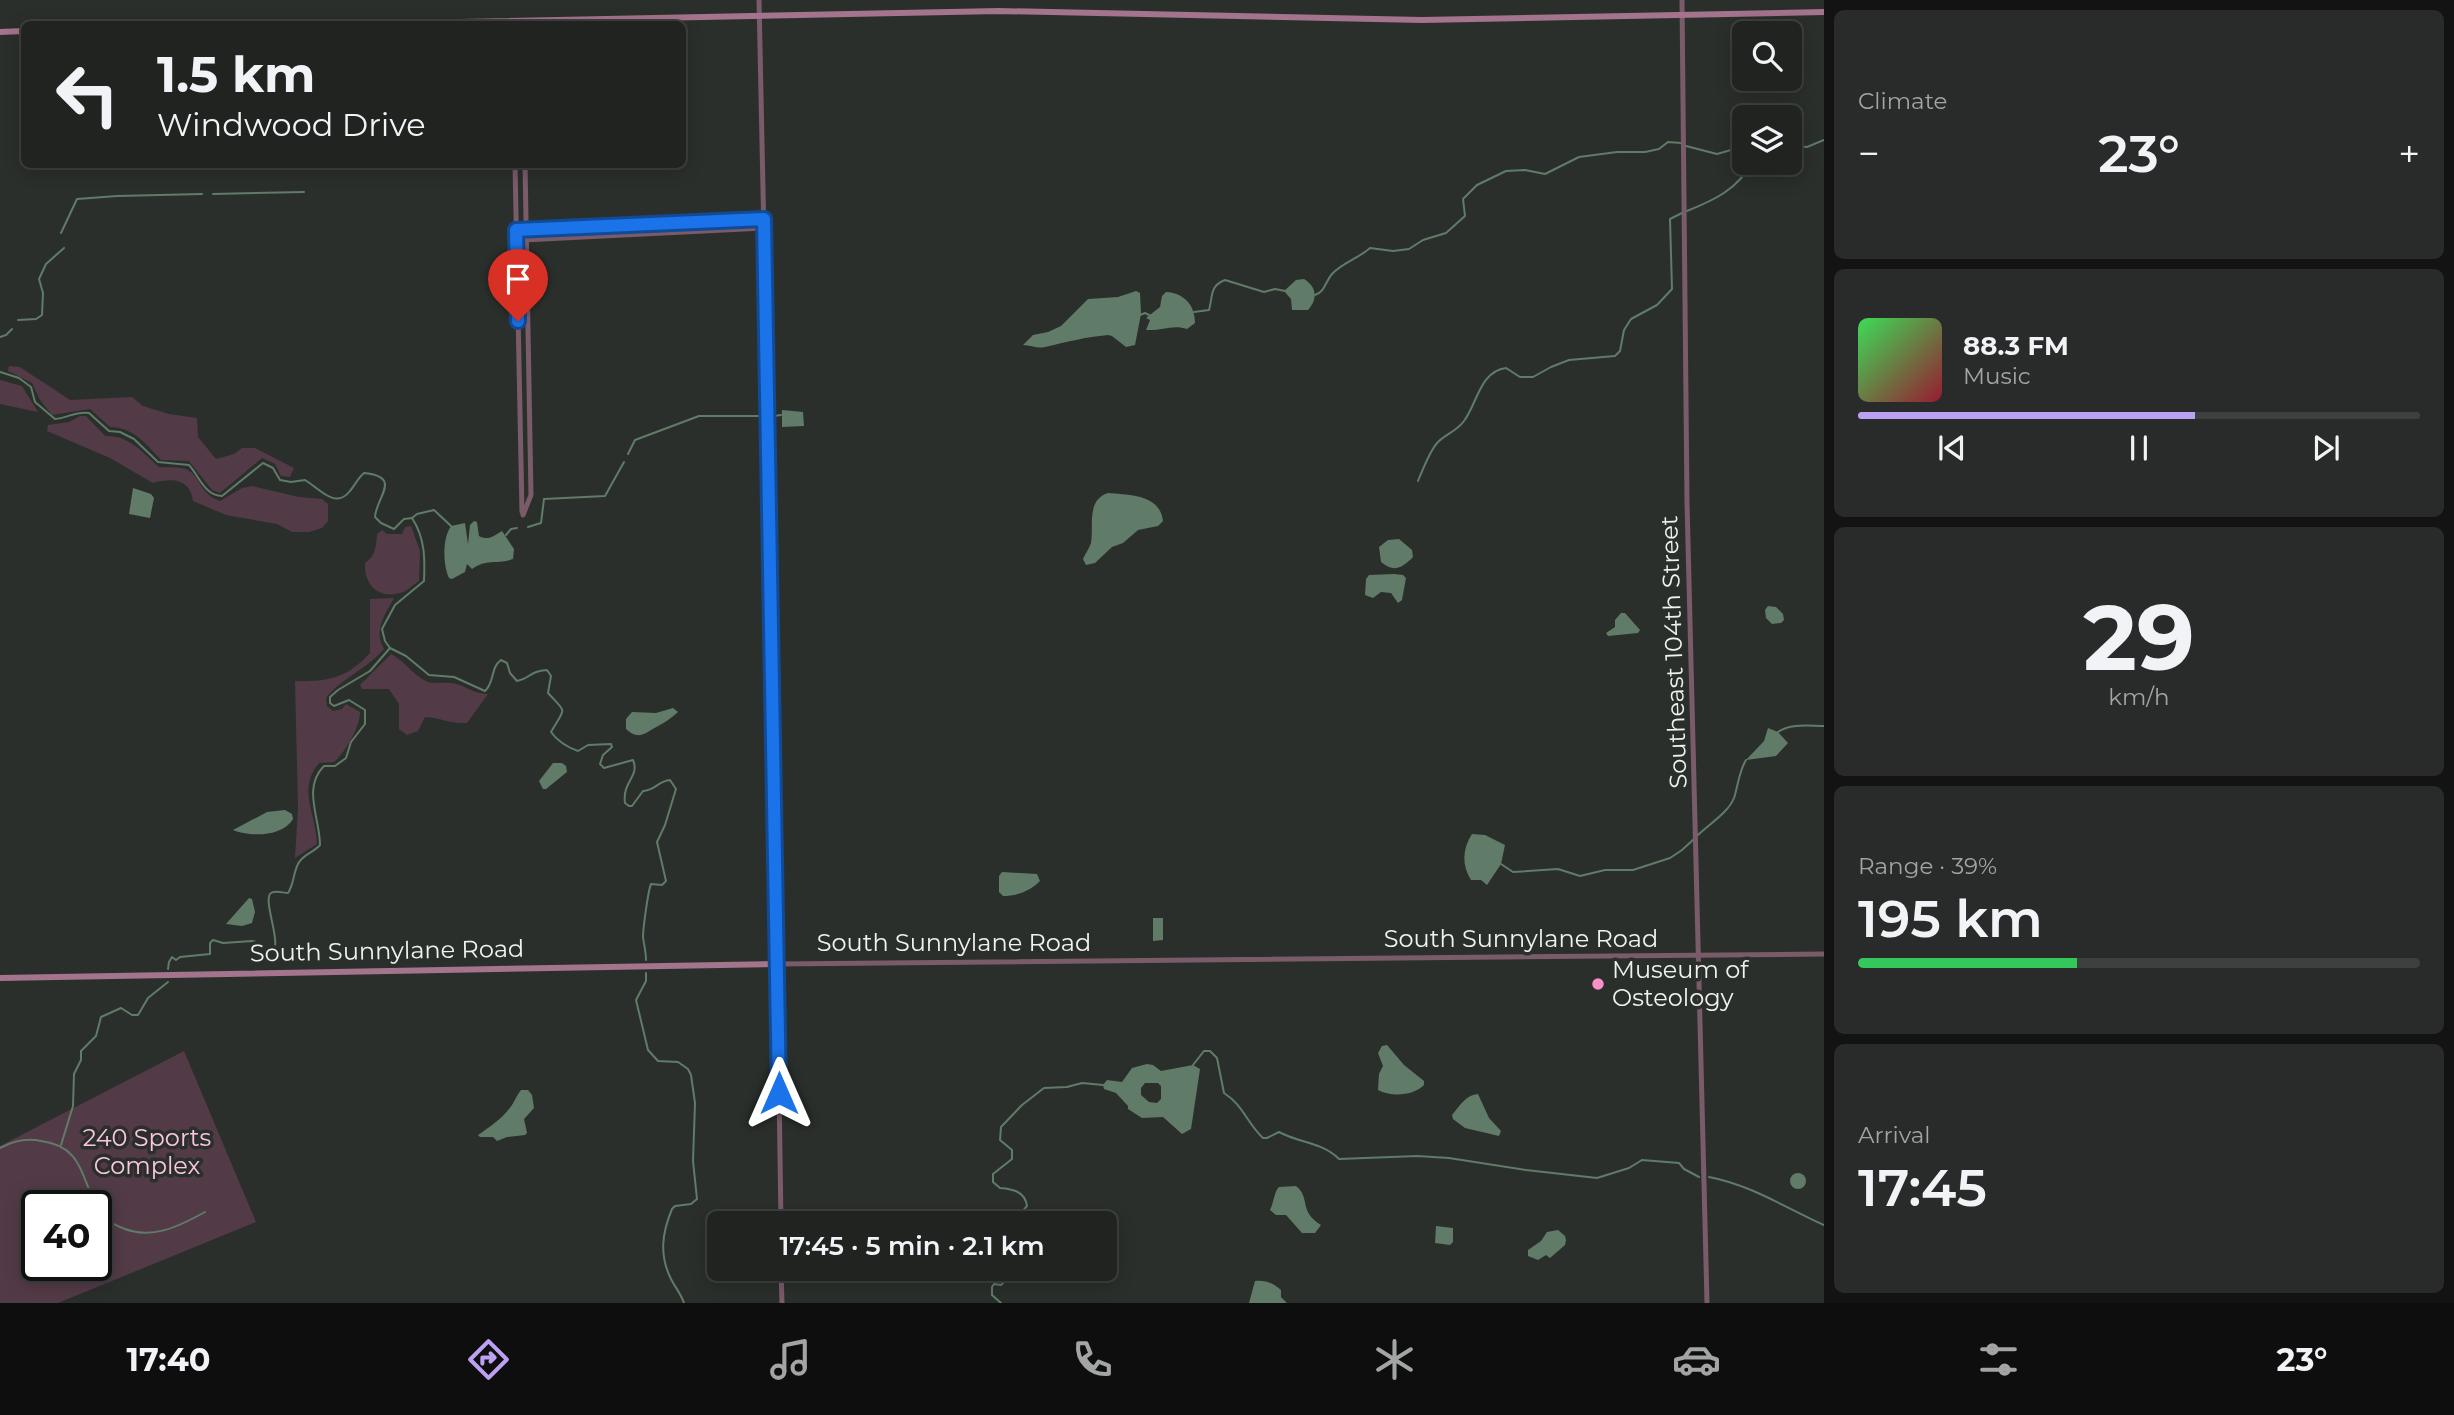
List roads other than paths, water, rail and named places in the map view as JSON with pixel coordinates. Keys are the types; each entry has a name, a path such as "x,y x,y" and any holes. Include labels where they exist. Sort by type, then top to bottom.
{"main road":[{"path":"590,21 999,11 1422,20 1824,12"},
{"path":"0,32 21,31"},
{"name":"South Sunnylane Road","path":"0,978 777,964"}],"street":[{"path":"759,0 781,1211"},
{"name":"Southeast 104th Street","path":"1682,0 1687,502 1707,1303"},
{"path":"515,168 523,515 531,495 525,168"},
{"path":"516,230 764,219"},
{"path":"517,240 764,229"},
{"name":"South Sunnylane Road","path":"777,964 1824,954"},
{"path":"781,1281 782,1303"}],"waterway":[{"path":"1802,147 1824,140"},
{"path":"1315,295 1321,292 1336,270 1370,248 1393,251 1409,249 1423,240 1446,233 1465,216 1463,199 1477,185 1506,171 1525,170 1545,174 1579,157 1617,152 1645,152 1659,149 1668,142 1681,143"},
{"path":"1686,146 1717,154 1732,150"},
{"path":"1687,211 1715,198 1732,187 1743,175"},
{"path":"213,194 304,192"},
{"path":"61,233 77,199 202,194"},
{"path":"1418,481 1435,445 1461,424 1480,389 1497,370 1506,368 1520,377 1533,377 1569,360 1615,356 1620,351 1624,330 1631,319 1657,305 1672,289 1670,219 1682,213"},
{"path":"18,320 36,319 42,315 43,293 39,279 46,264 64,248"},
{"path":"1194,312 1209,310 1212,292 1216,285 1225,280 1264,292 1275,289 1285,291"},
{"path":"1140,315 1145,313 1151,316"},
{"path":"0,337 12,329"},
{"path":"0,372 19,378 31,387 35,402 55,419 89,413 109,431 120,432 134,439 158,462 189,465 207,489 216,495 222,496 263,463 273,468 280,480 305,480 333,498 344,496 364,473 382,479 385,483 384,489 375,517 394,529 404,519 412,518 420,533 424,556 424,581 395,605 382,629 390,648 406,656 429,675 454,677 485,691 495,667 501,660 507,663 510,673 517,681 547,670 551,676 548,693 562,711 551,732 557,739 578,751 588,745 611,744 612,747 603,755 600,764 604,768 633,760 635,766 626,789 625,803 632,806 643,791 666,781 670,780 676,789 657,842 666,881 662,885 651,884 643,933 646,960"},
{"path":"774,416 781,415"},
{"path":"628,454 635,440 699,416 763,416"},
{"path":"528,527 541,523 544,499 605,496 624,462"},
{"path":"412,518 434,510 451,526"},
{"path":"506,535 511,529 517,528"},
{"path":"168,969 172,957 176,960 180,957 210,954 210,943 213,940 223,943 252,941 257,942 263,950 269,951 275,946 269,896 275,892 288,893 300,861 320,845 314,784 324,766 335,766 346,758 351,742 365,724 365,710 349,700 334,706 330,703 330,697 370,671 390,648"},
{"path":"1778,732 1794,726 1824,726"},
{"path":"1698,835 1731,803 1746,760"},
{"path":"1501,864 1513,872 1558,869 1580,876 1605,870 1633,870 1670,858 1694,839"},
{"path":"646,973 646,981 636,1000 648,1050 658,1061 678,1062 688,1069 695,1103 693,1161 697,1199 691,1204 675,1206 672,1209 663,1244 667,1270 684,1303"},
{"path":"61,1145 73,1106 74,1074 81,1060 81,1051 96,1036 101,1017 121,1008 132,1015 138,1015 148,998 168,982"},
{"path":"1193,1065 1204,1051 1210,1051 1217,1058 1224,1093 1236,1103 1263,1138 1279,1132 1325,1149 1339,1159 1417,1156 1449,1158 1597,1178 1629,1168 1642,1160 1679,1163 1699,1177"},
{"path":"1023,1211 1027,1206 1021,1194 1000,1188 993,1182 993,1174 1012,1159 1012,1150 1000,1140 1001,1127 1022,1105 1044,1088 1082,1083 1103,1085"},
{"path":"0,1148 31,1140 56,1145 67,1151 81,1169 102,1215 112,1223 131,1231 142,1233 164,1230 205,1212"},
{"path":"1709,1177 1754,1191 1824,1225"},
{"path":"1001,1303 992,1295 992,1287 1005,1281"}],"place":[{"name":"Museum of Osteology","path":"1598,984"}],"park label":[{"name":"240 Sports Complex","path":"147,1152"}]}
